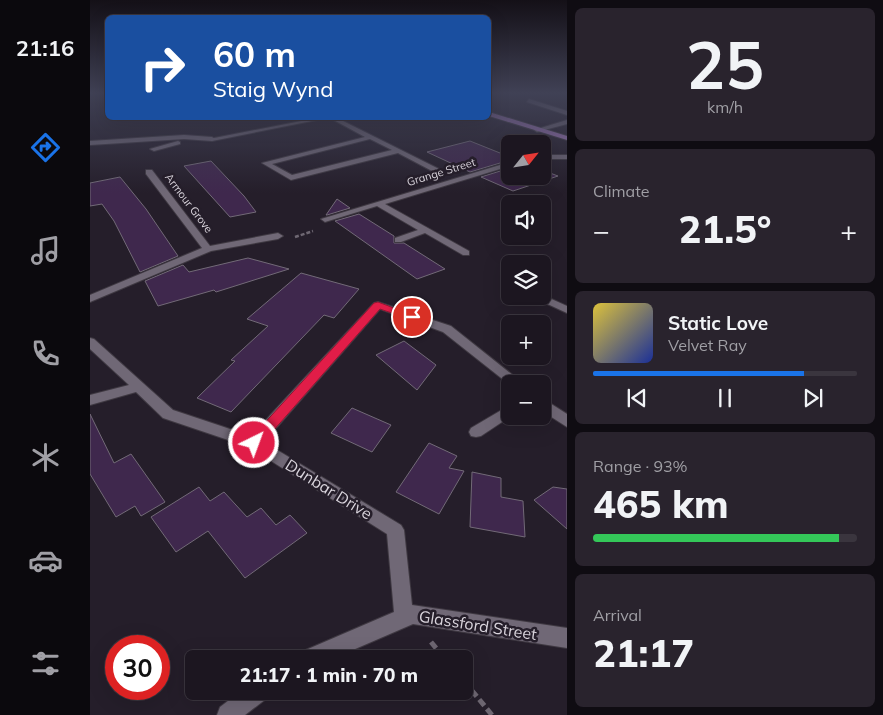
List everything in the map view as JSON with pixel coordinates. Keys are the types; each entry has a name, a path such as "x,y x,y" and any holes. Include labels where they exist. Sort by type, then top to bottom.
{"main road":[{"path":"526,126 567,138"}],"street":[{"path":"90,143 212,139 279,126"},
{"path":"350,126 437,170"},
{"path":"537,130 551,126"},
{"path":"371,137 266,163 291,178 399,151"},
{"path":"154,149 198,138"},
{"path":"551,158 567,157"},
{"name":"Grange Street","path":"325,219 501,167"},
{"name":"Armour Grove","path":"149,172 208,249"},
{"path":"378,203 466,253"},
{"path":"398,240 426,230"},
{"name":"Armour Grove","path":"90,299 208,249 278,236"},
{"path":"551,302 567,310"},
{"path":"254,443 378,305 447,329 506,375"},
{"name":"Dunbar Drive","path":"90,342 168,414 254,443 395,530 404,617"},
{"path":"90,400 138,387"},
{"path":"551,410 567,422"},
{"path":"476,432 501,416"},
{"name":"Glassford Street","path":"329,650 414,614 567,638"},
{"path":"228,715 247,700"}],"path":[{"path":"278,236 295,237 325,227 325,219"},
{"path":"473,692 492,715"}],"building":[{"path":"470,141 501,153 501,163 470,172 427,152"},
{"path":"211,161 244,196 256,212 230,217 184,166"},
{"path":"501,171 501,185 531,185 513,191 481,177"},
{"path":"551,173 558,176 551,178"},
{"path":"120,177 146,209 178,256 140,272 114,221 102,204 90,206 90,183"},
{"path":"337,199 350,208 326,215"},
{"path":"359,214 394,236 394,243 404,243 445,269 417,279 335,221"},
{"path":"248,258 289,269 216,292 214,290 158,306 145,281 183,265 189,272"},
{"path":"301,273 359,289 334,318 324,315 231,412 197,398 235,361 231,360 268,326 247,319"},
{"path":"404,341 436,365 417,390 376,355"},
{"path":"352,408 391,425 372,452 331,433"},
{"path":"90,414 114,463 131,454 165,502 141,516 135,506 116,517 90,474"},
{"path":"429,443 457,456 449,468 464,471 439,514 396,492"},
{"path":"472,472 501,478 501,497 523,501 525,537 470,527"},
{"path":"199,487 210,501 224,492 247,517 261,508 276,525 290,515 307,533 245,578 208,531 176,552 151,517"},
{"path":"553,487 567,489 567,529 534,500"}],"route":[{"path":"254,443 378,305 412,317"}]}
